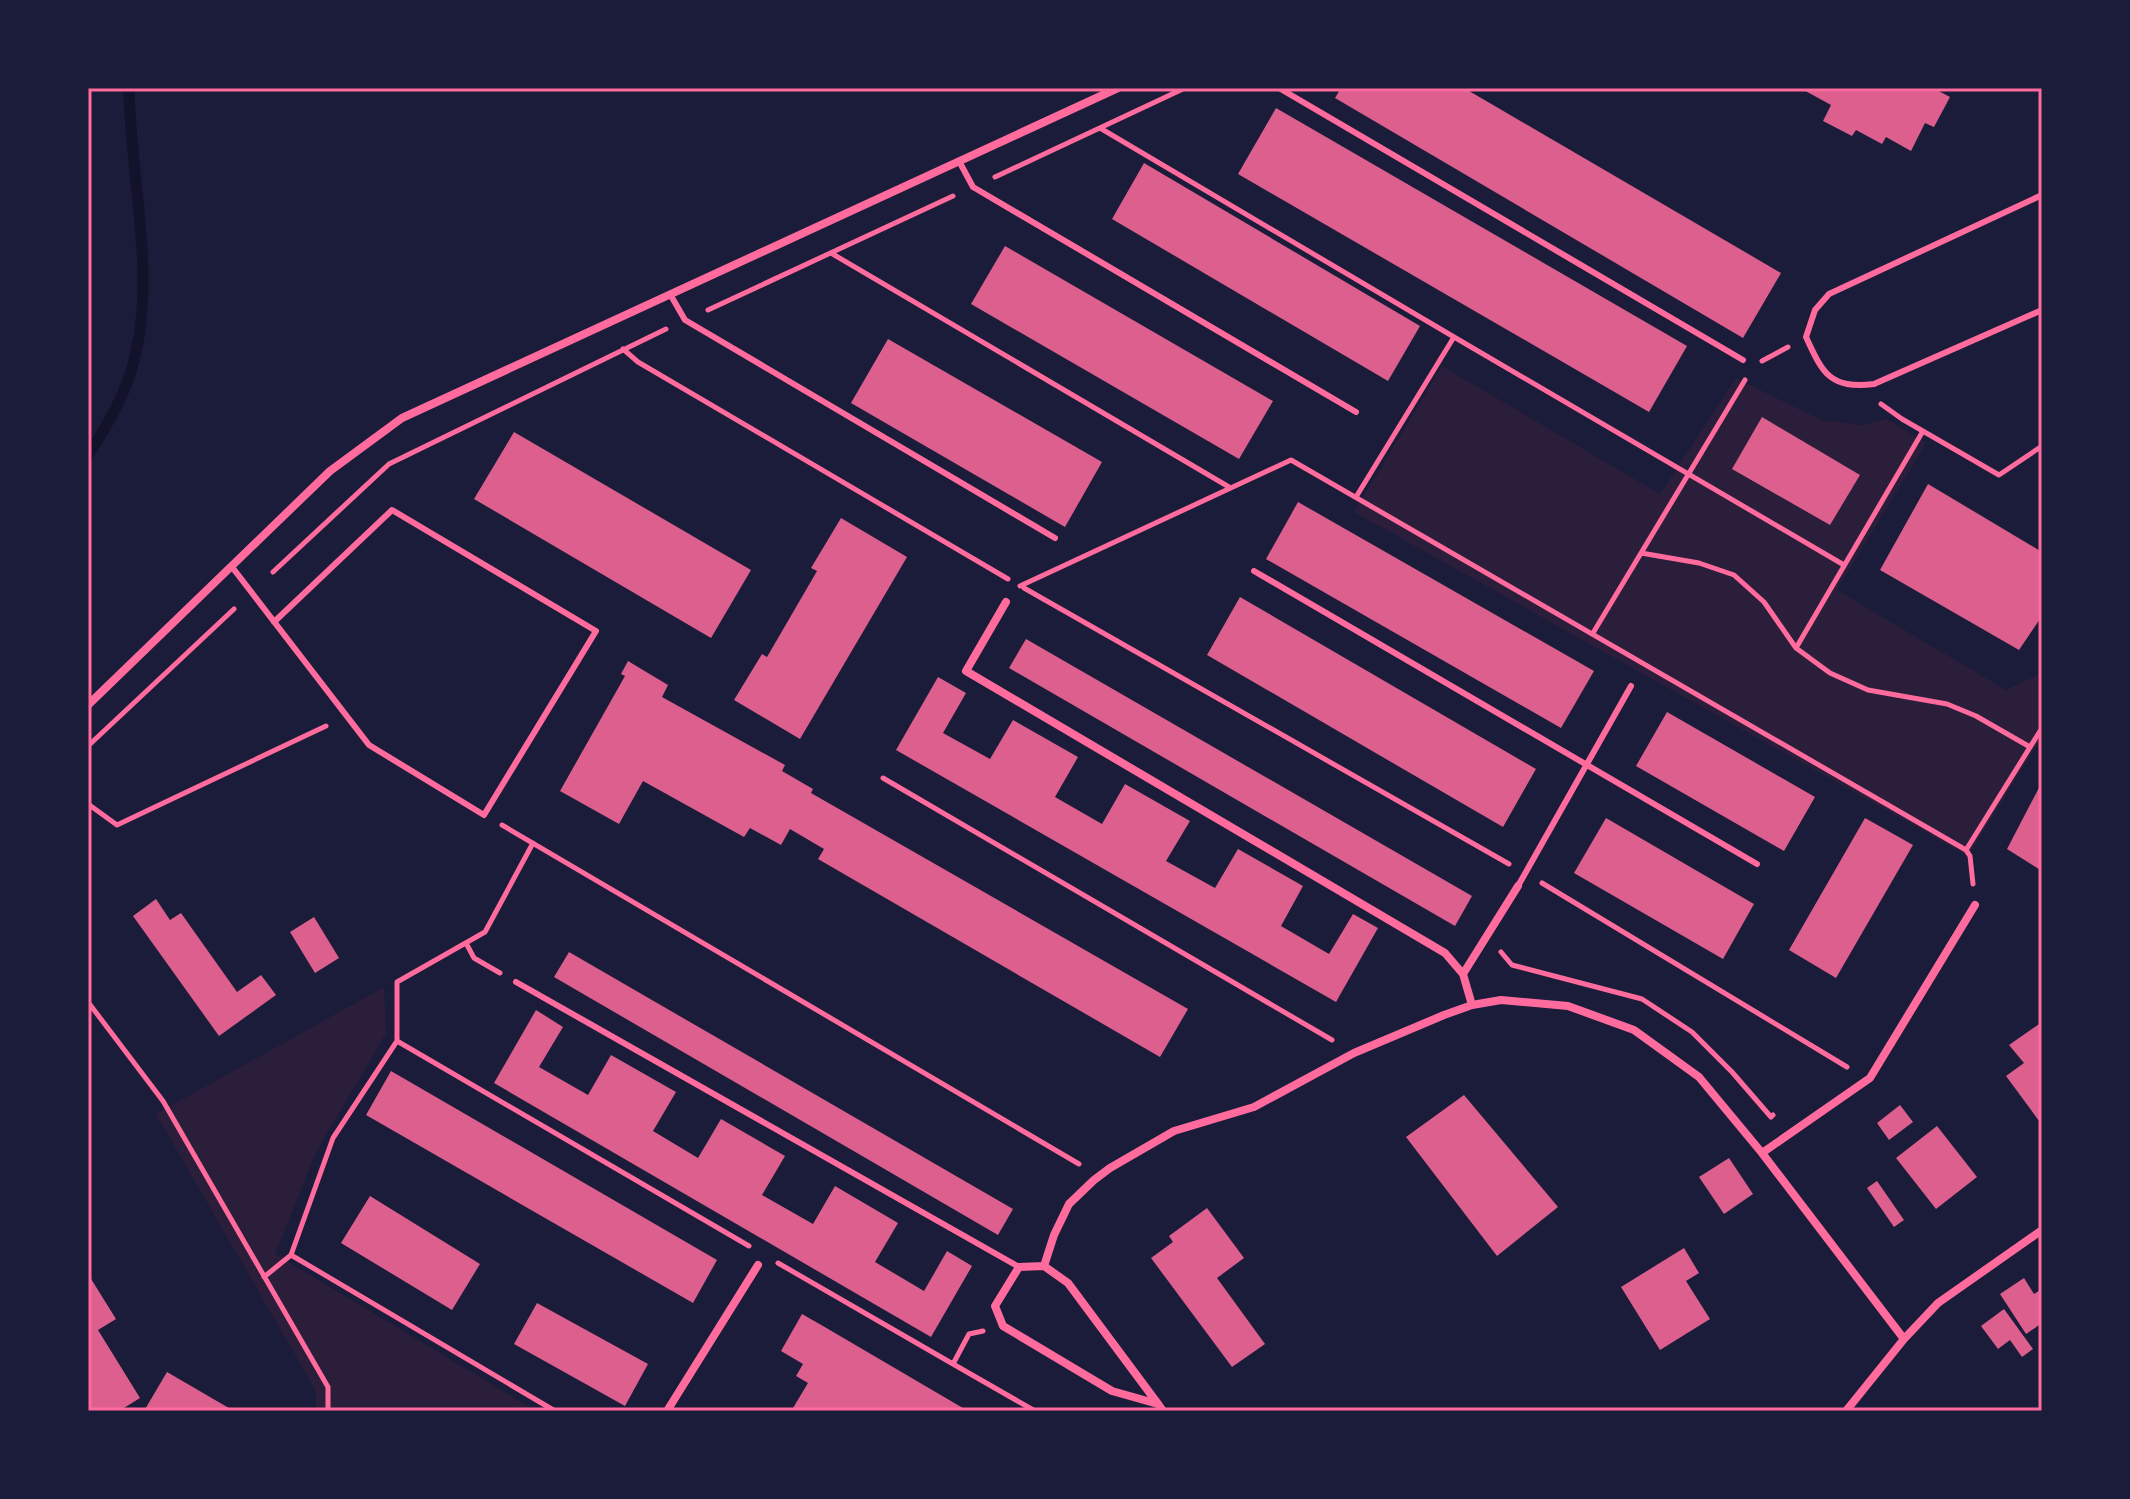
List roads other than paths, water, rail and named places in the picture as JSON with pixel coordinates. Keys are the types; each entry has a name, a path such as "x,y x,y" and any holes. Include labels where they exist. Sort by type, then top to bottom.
{"street":[{"path":"88,705 330,471 402,418 1118,88"},
{"path":"1006,602 966,671 1445,953 1463,974 1472,1005"},
{"path":"1463,974 1518,886"},
{"path":"1762,1153 1870,1078 1975,905"},
{"path":"1044,1266 1069,1204 1094,1180 1174,1131 1254,1107 1354,1053 1472,1005 1501,1000 1568,1006 1634,1030 1699,1077 1762,1153 1904,1339"},
{"path":"1846,1411 1904,1339 1938,1303 2042,1230"},
{"path":"667,1411 758,1265"},
{"path":"1044,1266 1068,1283 1160,1408 1112,1391 1003,1326 995,1306 1019,1267 1044,1266"}],"lane":[{"path":"1279,88 1743,360"},
{"path":"959,161 973,187 1356,412"},
{"path":"2042,195 1829,294 1815,310 1806,337 1821,370 1849,387 1874,384 2042,310"},
{"path":"670,294 685,320 1055,538"},
{"path":"232,567 274,622 369,745 484,815 596,631 392,510 274,622"},
{"path":"1254,571 1757,864"},
{"path":"1518,886 1631,686"},
{"path":"516,982 1019,1267"}],"waterway":[{"path":"88,455 124,391 132,368 143,299 141,228 129,88"}]}
